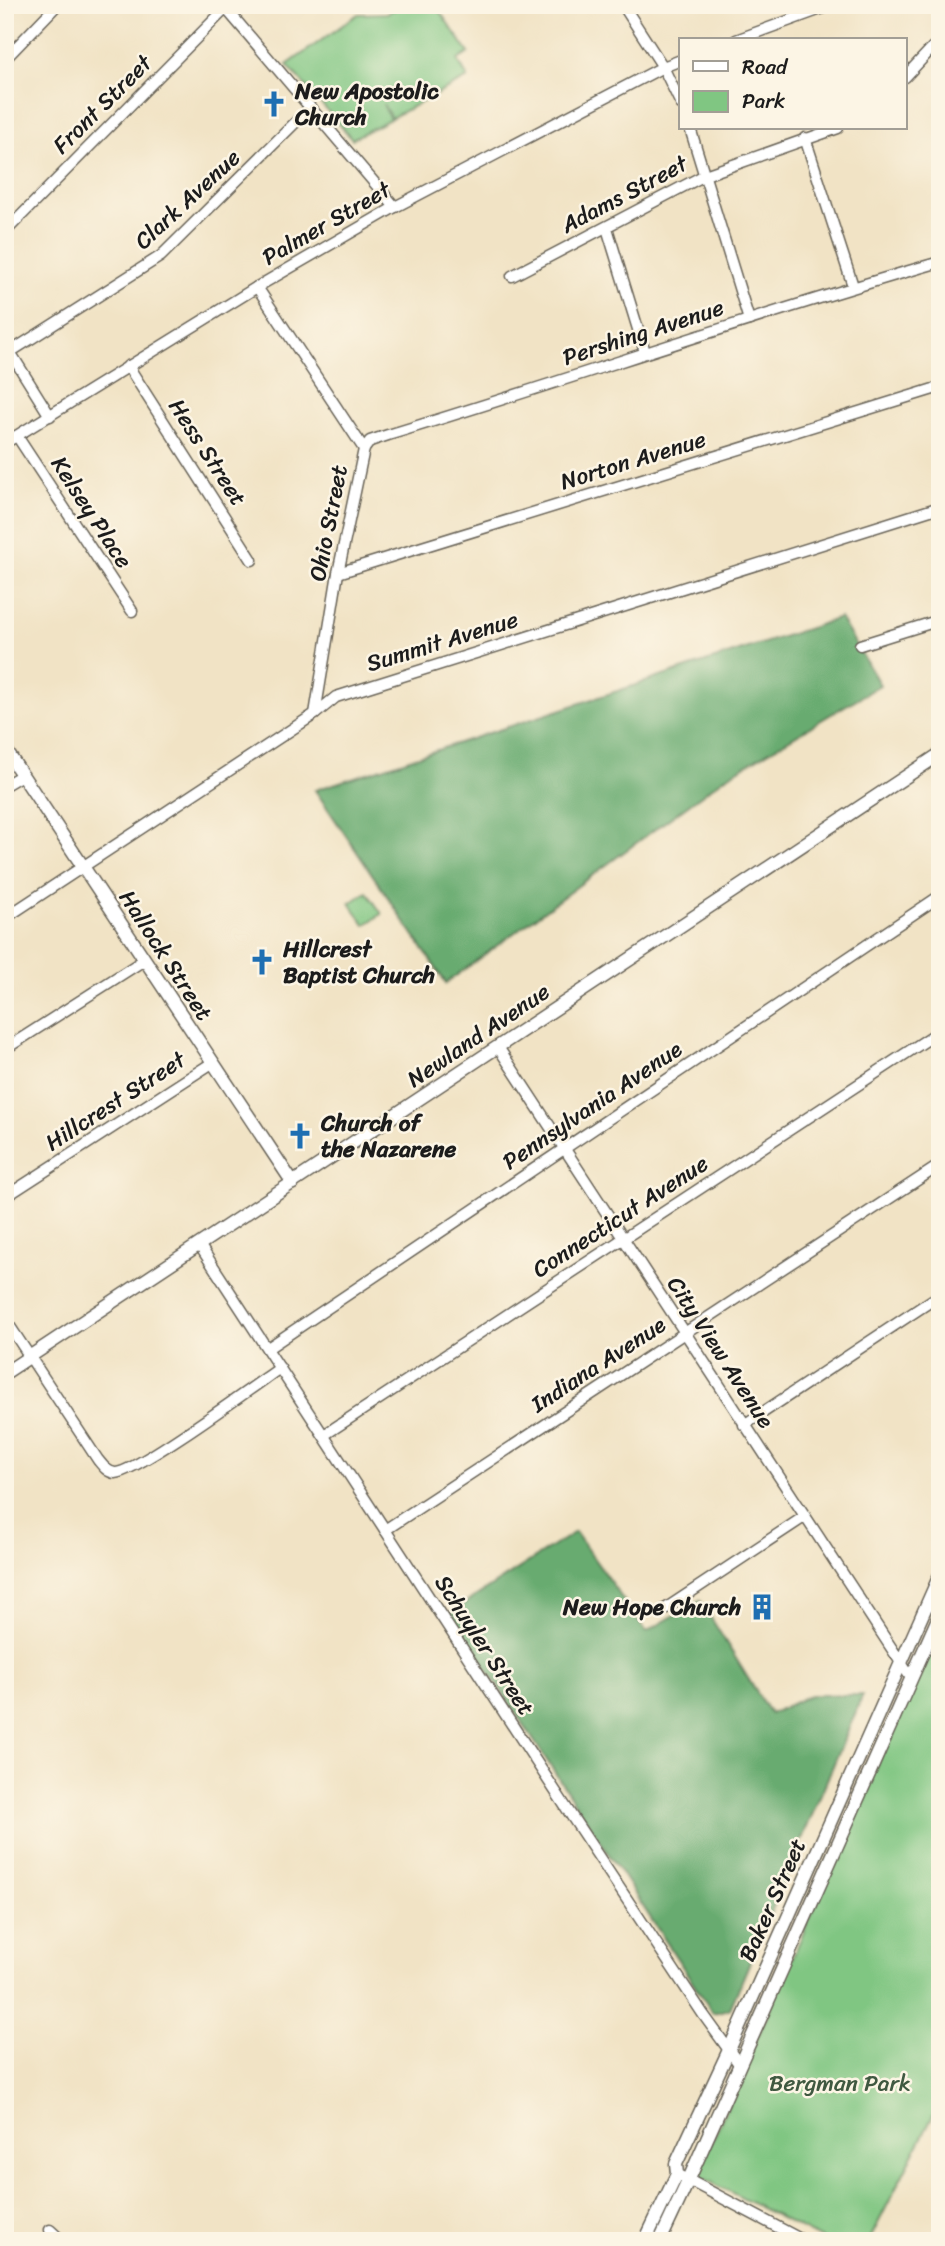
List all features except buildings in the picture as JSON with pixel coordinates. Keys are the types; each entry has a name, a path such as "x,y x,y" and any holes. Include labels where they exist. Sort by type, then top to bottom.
{"street":[{"path":"5,59 57,5"},
{"path":"622,5 663,67 679,100"},
{"path":"741,38 808,9 832,5"},
{"path":"226,6 395,207"},
{"name":"Front Street","path":"5,232 226,6"},
{"path":"906,76 933,47 940,44"},
{"name":"Palmer Street","path":"5,443 257,287 395,207 679,61"},
{"name":"Clark Avenue","path":"8,348 162,256 310,108"},
{"path":"691,130 749,320"},
{"name":"Adams Street","path":"512,276 705,175 831,130"},
{"path":"805,138 853,286"},
{"path":"607,228 645,352"},
{"name":"Pershing Avenue","path":"364,449 370,442 388,435 853,286 940,262"},
{"name":"Ohio Street","path":"257,287 364,449 338,573 315,714"},
{"path":"8,348 50,416"},
{"name":"Hess Street","path":"128,366 252,560"},
{"name":"Norton Avenue","path":"338,573 940,387"},
{"name":"Kelsey Place","path":"17,436 132,611"},
{"name":"Summit Avenue","path":"5,918 315,714 336,697 940,507"},
{"path":"860,645 940,620"},
{"name":"Hallock Street","path":"5,749 293,1183"},
{"name":"Newland Avenue","path":"5,1373 940,754"},
{"path":"5,785 22,775"},
{"name":"Pennsylvania Avenue","path":"268,1348 940,896"},
{"path":"5,1049 144,960"},
{"name":"Connecticut Avenue","path":"324,1436 940,1031"},
{"name":"City View Avenue","path":"498,1047 911,1678"},
{"name":"Hillcrest Street","path":"5,1197 212,1063"},
{"name":"Indiana Avenue","path":"384,1530 940,1165"},
{"name":"Schuyler Street","path":"200,1246 569,1812 739,2064"},
{"path":"744,1425 940,1294"},
{"path":"5,1319 98,1460 108,1471 116,1473 131,1468 281,1368"},
{"path":"659,1614 804,1517"},
{"name":"Baker Street","path":"683,2177 676,2165 940,1575"},
{"name":"Baker Street","path":"645,2241 683,2177 739,2064 940,1614"},
{"path":"683,2177 804,2241"},
{"name":"Baker Street","path":"660,2241 683,2177"},
{"path":"50,2230 62,2241"}],"green space":[{"path":"403,5 435,5 469,53 458,60 468,78 391,118 383,104 390,119 352,139 287,65 358,14 387,13"},
{"path":"840,618 880,685 726,777 446,983 315,790"},
{"path":"367,892 382,914 365,925 350,903"},
{"path":"575,1532 646,1632 700,1600 770,1714 810,1695 863,1695 730,2009 713,2013 450,1613"},
{"name":"Bergman Park","path":"940,1621 940,2102 869,2241 825,2241 701,2177 698,2173"}],"place":[{"name":"New Apostolic Church","path":"274,104"},
{"name":"Hillcrest Baptist Church","path":"262,962"},
{"name":"Church of the Nazarene","path":"300,1136"},
{"name":"New Hope Church","path":"762,1607"}]}
